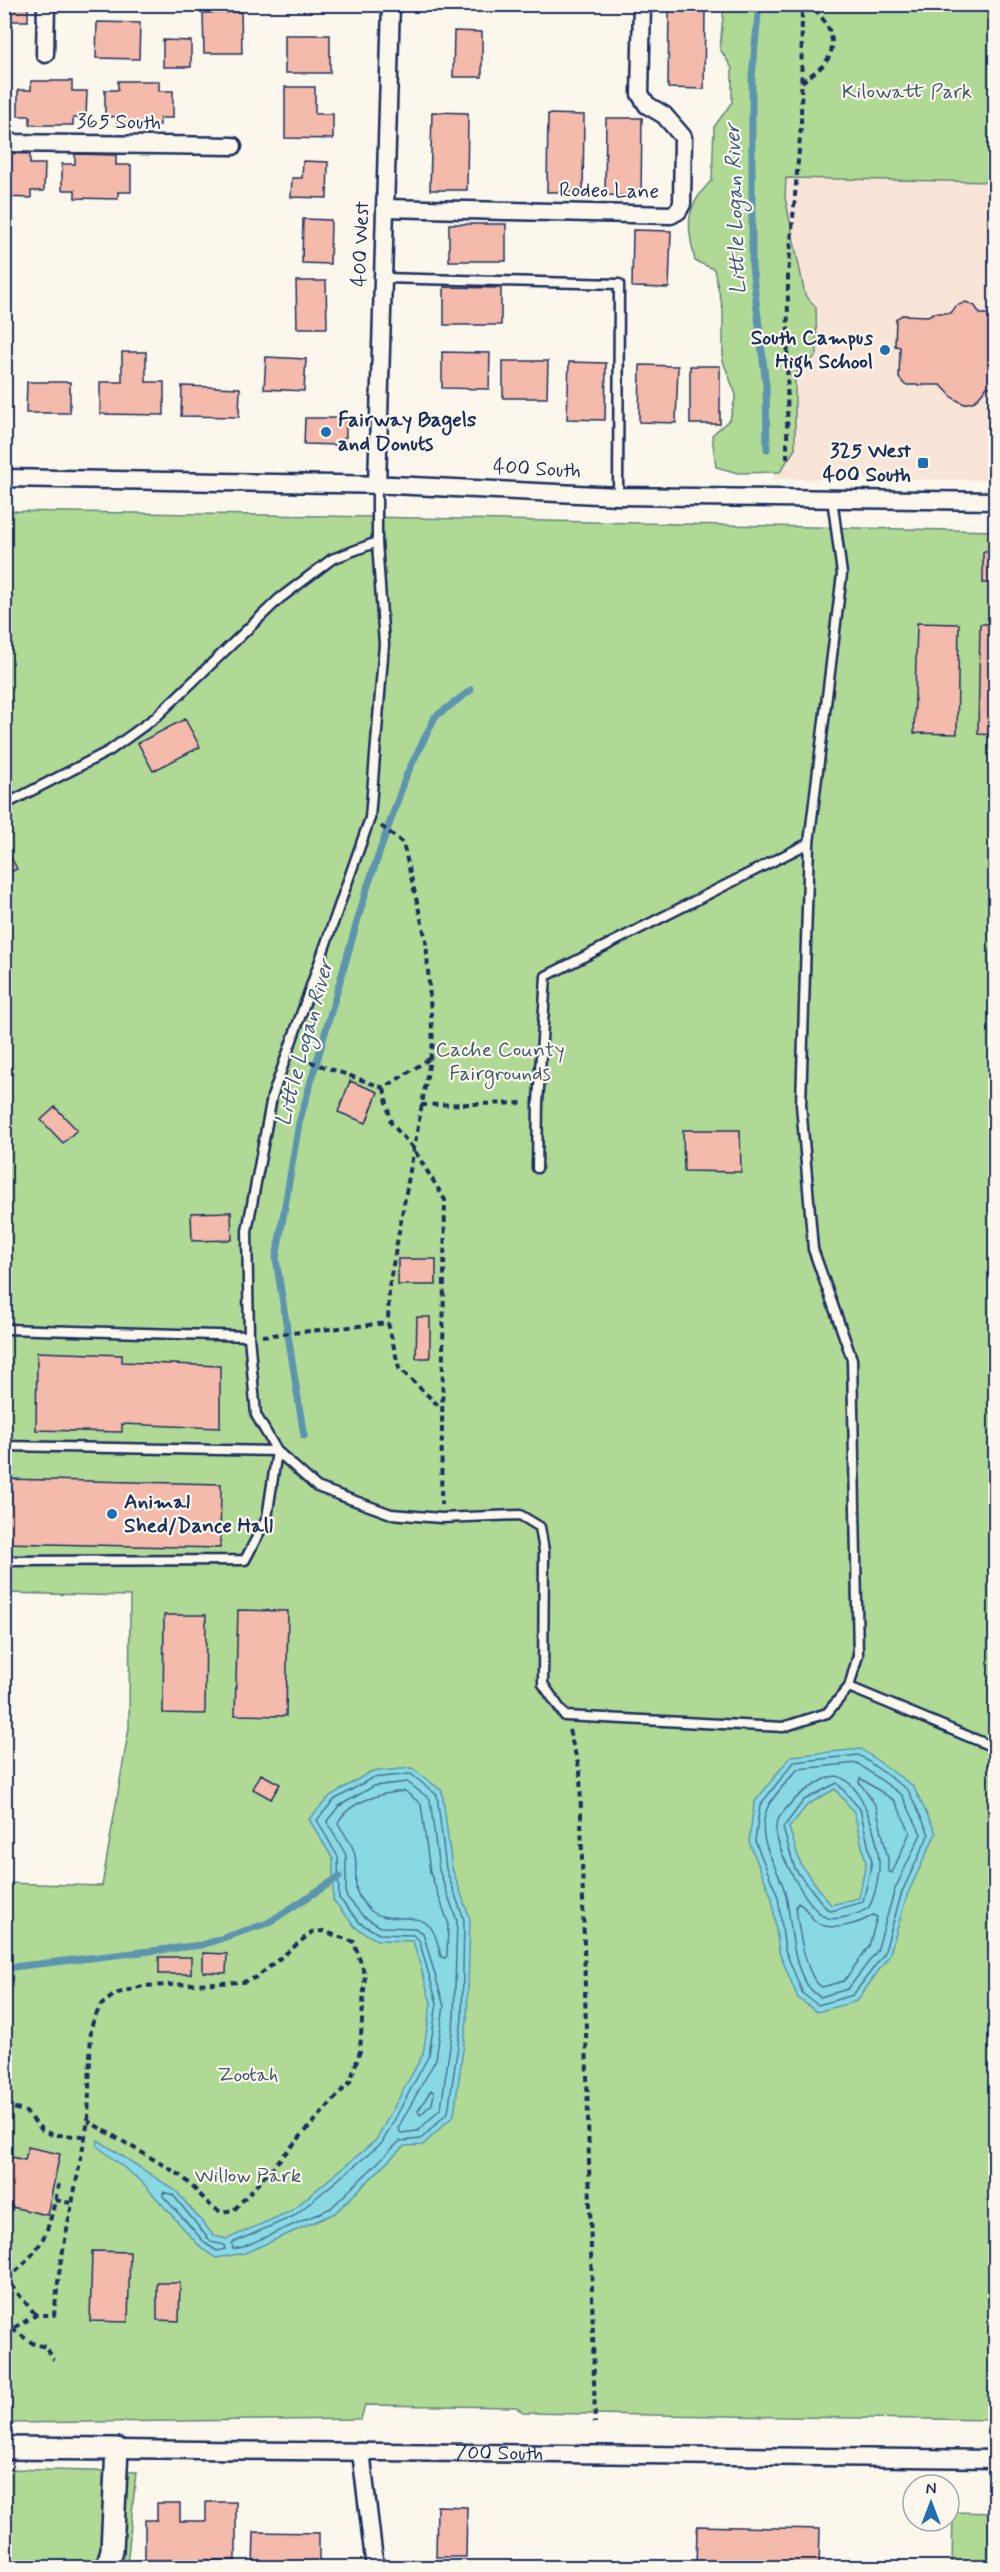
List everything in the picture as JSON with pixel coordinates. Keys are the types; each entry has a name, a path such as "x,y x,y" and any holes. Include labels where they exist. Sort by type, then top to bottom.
{"street":[{"path":"45,54 46,4"},
{"name":"400 West","path":"377,485 391,4"},
{"name":"Rodeo Lane","path":"385,208 671,215 678,211 682,204 683,137 664,115 647,105 640,94 642,4"},
{"name":"365 South","path":"4,142 233,146"},
{"name":"400 South","path":"4,478 377,485 618,496 996,501"},
{"name":"700 South","path":"4,2448 996,2459"},
{"path":"107,2568 112,2550 117,2449"},
{"path":"362,2452 375,2568"}],"lane":[{"path":"382,278 619,284 618,496"},
{"path":"377,485 377,542 384,644 370,818 272,1097 247,1231 249,1336 256,1415 277,1451 317,1487 392,1514 441,1518 520,1515 540,1527 544,1551 543,1684 565,1716 783,1726 828,1713 849,1687 858,1655 852,1359 813,1249 801,1104 809,843 842,574 832,498"},
{"path":"4,805 109,751 156,717 279,599 332,559 377,542"},
{"path":"537,1168 538,1103 546,976 809,843"},
{"path":"4,1329 249,1336"},
{"path":"4,1446 277,1451"},
{"path":"4,1561 245,1560 267,1518 277,1451"},
{"path":"849,1687 996,1748"}],"path":[{"path":"787,459 788,275 801,127 802,4"},
{"path":"802,82 826,62 832,47 831,31 810,4"},
{"path":"370,818 403,843 426,940 433,1043 389,1287 388,1323 399,1368 442,1409"},
{"path":"384,1088 430,1058"},
{"path":"302,1059 384,1088"},
{"path":"384,1088 391,1123 413,1148 445,1200 441,1518"},
{"path":"421,1104 538,1103"},
{"path":"268,1336 388,1323"},
{"path":"565,1716 580,1771 595,2423"},
{"path":"12,2329 36,2315 54,2315 71,2203 88,2121 91,2027 100,2006 115,1994 143,1986 243,1982 257,1977 312,1932 323,1931 354,1942 365,1975 360,2051 350,2082 234,2210 221,2212 212,2207 182,2176 88,2121"},
{"path":"4,2105 26,2112 42,2130 53,2135 85,2136"},
{"path":"36,2315 6,2278 34,2255 48,2232 59,2184"},
{"path":"55,2200 71,2203"},
{"path":"4,2328 12,2329 34,2344 46,2348 54,2360"}],"shaded area":[{"name":"South Campus High School","path":"775,178 995,182 995,480 773,479"}],"green space":[{"name":"Kilowatt Park","path":"724,5 995,5 995,182 786,178 785,197 805,295 816,307 817,355 795,374 795,449 780,472 738,473 716,467 712,435 730,419 736,395 723,361 723,310 714,269 695,261 689,226 696,199 712,180 714,127 732,102 732,68 720,49"},
{"name":"Cache County Fairgrounds","path":"5,511 995,531 995,2420 523,2413 516,2407 365,2405 361,2419 5,2423 5,1883 102,1886 129,1728 130,1596 5,1593"},
{"path":"5,2469 136,2472 127,2567 5,2568"},
{"path":"961,2512 995,2513 995,2567 952,2567 953,2533 961,2533"}],"water":[{"path":"861,1749 913,1786 936,1833 908,1893 889,1956 857,2001 817,2012 798,1998 779,1952 772,1898 749,1842 754,1803 791,1756","holes":["835,1789 854,1812 866,1863 859,1898 831,1905 801,1865 789,1828 807,1805"]},
{"path":"412,1768 442,1791 452,1868 470,1919 467,2020 454,2115 423,2145 404,2146 335,2213 245,2253 216,2258 202,2249 142,2182 97,2146 98,2140 176,2191 214,2236 227,2239 291,2211 376,2140 423,2054 431,2003 413,1941 377,1940 356,1928 333,1900 333,1859 309,1819 330,1796 370,1772"}],"building":[{"path":"4,4 28,4 28,21 4,21"},
{"path":"669,10 705,11 704,89 668,88"},
{"path":"241,12 242,53 204,53 203,13"},
{"path":"97,22 140,23 139,59 96,58"},
{"path":"454,31 482,32 482,77 453,77"},
{"path":"285,35 330,35 330,73 285,73"},
{"path":"163,40 191,41 191,67 163,67"},
{"path":"31,81 72,81 72,91 87,91 86,118 73,118 73,125 30,125 30,116 18,116 18,90 31,90"},
{"path":"118,81 159,81 159,91 173,91 173,118 160,118 160,125 117,125 117,117 105,116 105,90 118,90"},
{"path":"285,87 315,87 315,114 333,114 333,139 285,138"},
{"path":"432,112 468,113 467,190 430,190"},
{"path":"548,114 584,115 583,192 547,192"},
{"path":"606,118 642,118 641,196 605,195"},
{"path":"4,153 30,154 30,164 45,164 44,191 31,191 31,198 4,197"},
{"path":"75,154 116,155 116,165 131,165 131,192 118,192 118,199 75,198 75,190 62,190 62,164 75,164"},
{"path":"303,161 328,162 327,198 291,197 292,178 302,178"},
{"path":"303,219 331,220 330,264 302,263"},
{"path":"449,224 506,224 506,261 449,261"},
{"path":"633,230 671,231 669,288 632,287"},
{"path":"296,281 326,281 327,328 297,328"},
{"path":"444,287 501,288 501,325 444,325"},
{"path":"966,302 975,306 980,314 996,314 996,387 987,387 975,401 964,404 953,398 941,385 905,385 899,378 900,347 895,346 896,319 902,315 928,316 933,313 951,313 956,306"},
{"path":"122,352 146,352 146,382 164,382 164,415 100,414 100,382 122,382"},
{"path":"442,352 490,353 489,389 442,388"},
{"path":"266,357 306,359 304,391 264,389"},
{"path":"503,361 548,361 547,398 503,398"},
{"path":"569,362 606,363 605,420 567,419"},
{"path":"640,365 678,366 676,423 639,422"},
{"path":"690,366 720,366 720,424 690,424"},
{"path":"27,382 70,382 70,413 26,413"},
{"path":"182,386 240,388 239,417 181,416"},
{"path":"305,418 346,418 346,437 337,445 304,444"},
{"path":"983,552 996,552 996,583 983,583"},
{"path":"917,623 959,624 957,734 914,733"},
{"path":"980,624 996,624 996,735 978,734"},
{"path":"185,719 200,747 153,771 138,743"},
{"path":"4,844 17,869 4,875"},
{"path":"350,1081 378,1092 366,1123 338,1112"},
{"path":"55,1107 77,1130 63,1143 41,1120"},
{"path":"683,1130 740,1130 741,1172 684,1171"},
{"path":"231,1212 232,1240 192,1241 191,1213"},
{"path":"398,1259 436,1259 436,1285 398,1285"},
{"path":"417,1317 430,1317 430,1358 416,1358"},
{"path":"37,1352 122,1355 122,1362 220,1366 220,1428 122,1424 122,1432 36,1430"},
{"name":"Animal Shed/Dance Hall","path":"4,1479 221,1484 220,1548 4,1543"},
{"path":"238,1610 288,1611 286,1716 235,1715"},
{"path":"164,1615 206,1615 205,1714 163,1713"},
{"path":"261,1774 280,1784 271,1799 253,1789"},
{"path":"203,1953 227,1954 226,1973 203,1972"},
{"path":"159,1957 191,1957 191,1974 159,1974"},
{"path":"28,2147 60,2154 47,2215 12,2207 4,2194 4,2168 7,2156 25,2160"},
{"path":"92,2251 130,2252 128,2322 90,2321"},
{"path":"157,2283 180,2283 179,2321 157,2320"},
{"path":"206,2502 236,2502 236,2560 145,2560 145,2520 157,2520 157,2503 180,2503 180,2521 206,2521"},
{"path":"437,2506 467,2507 466,2557 436,2557"},
{"path":"697,2526 820,2529 819,2568 696,2568"},
{"path":"254,2532 319,2533 319,2568 253,2568"}],"waterway":[{"name":"Little Logan River","path":"759,4 752,77 752,266 766,386 767,449"},
{"name":"Little Logan River","path":"304,1436 276,1259 299,1123 366,891 406,776 435,717 471,690"},
{"name":"Little Logan River","path":"4,1968 202,1945 268,1923 339,1877"}],"place":[{"name":"South Campus High School","path":"885,350"},
{"name":"Fairway Bagels and Donuts","path":"326,432"},
{"name":"325 West 400 South","path":"923,463"},
{"name":"Animal Shed/Dance Hall","path":"112,1514"}],"park label":[{"name":"Zootah","path":"248,2075"},
{"name":"Willow Park","path":"248,2176"}]}
